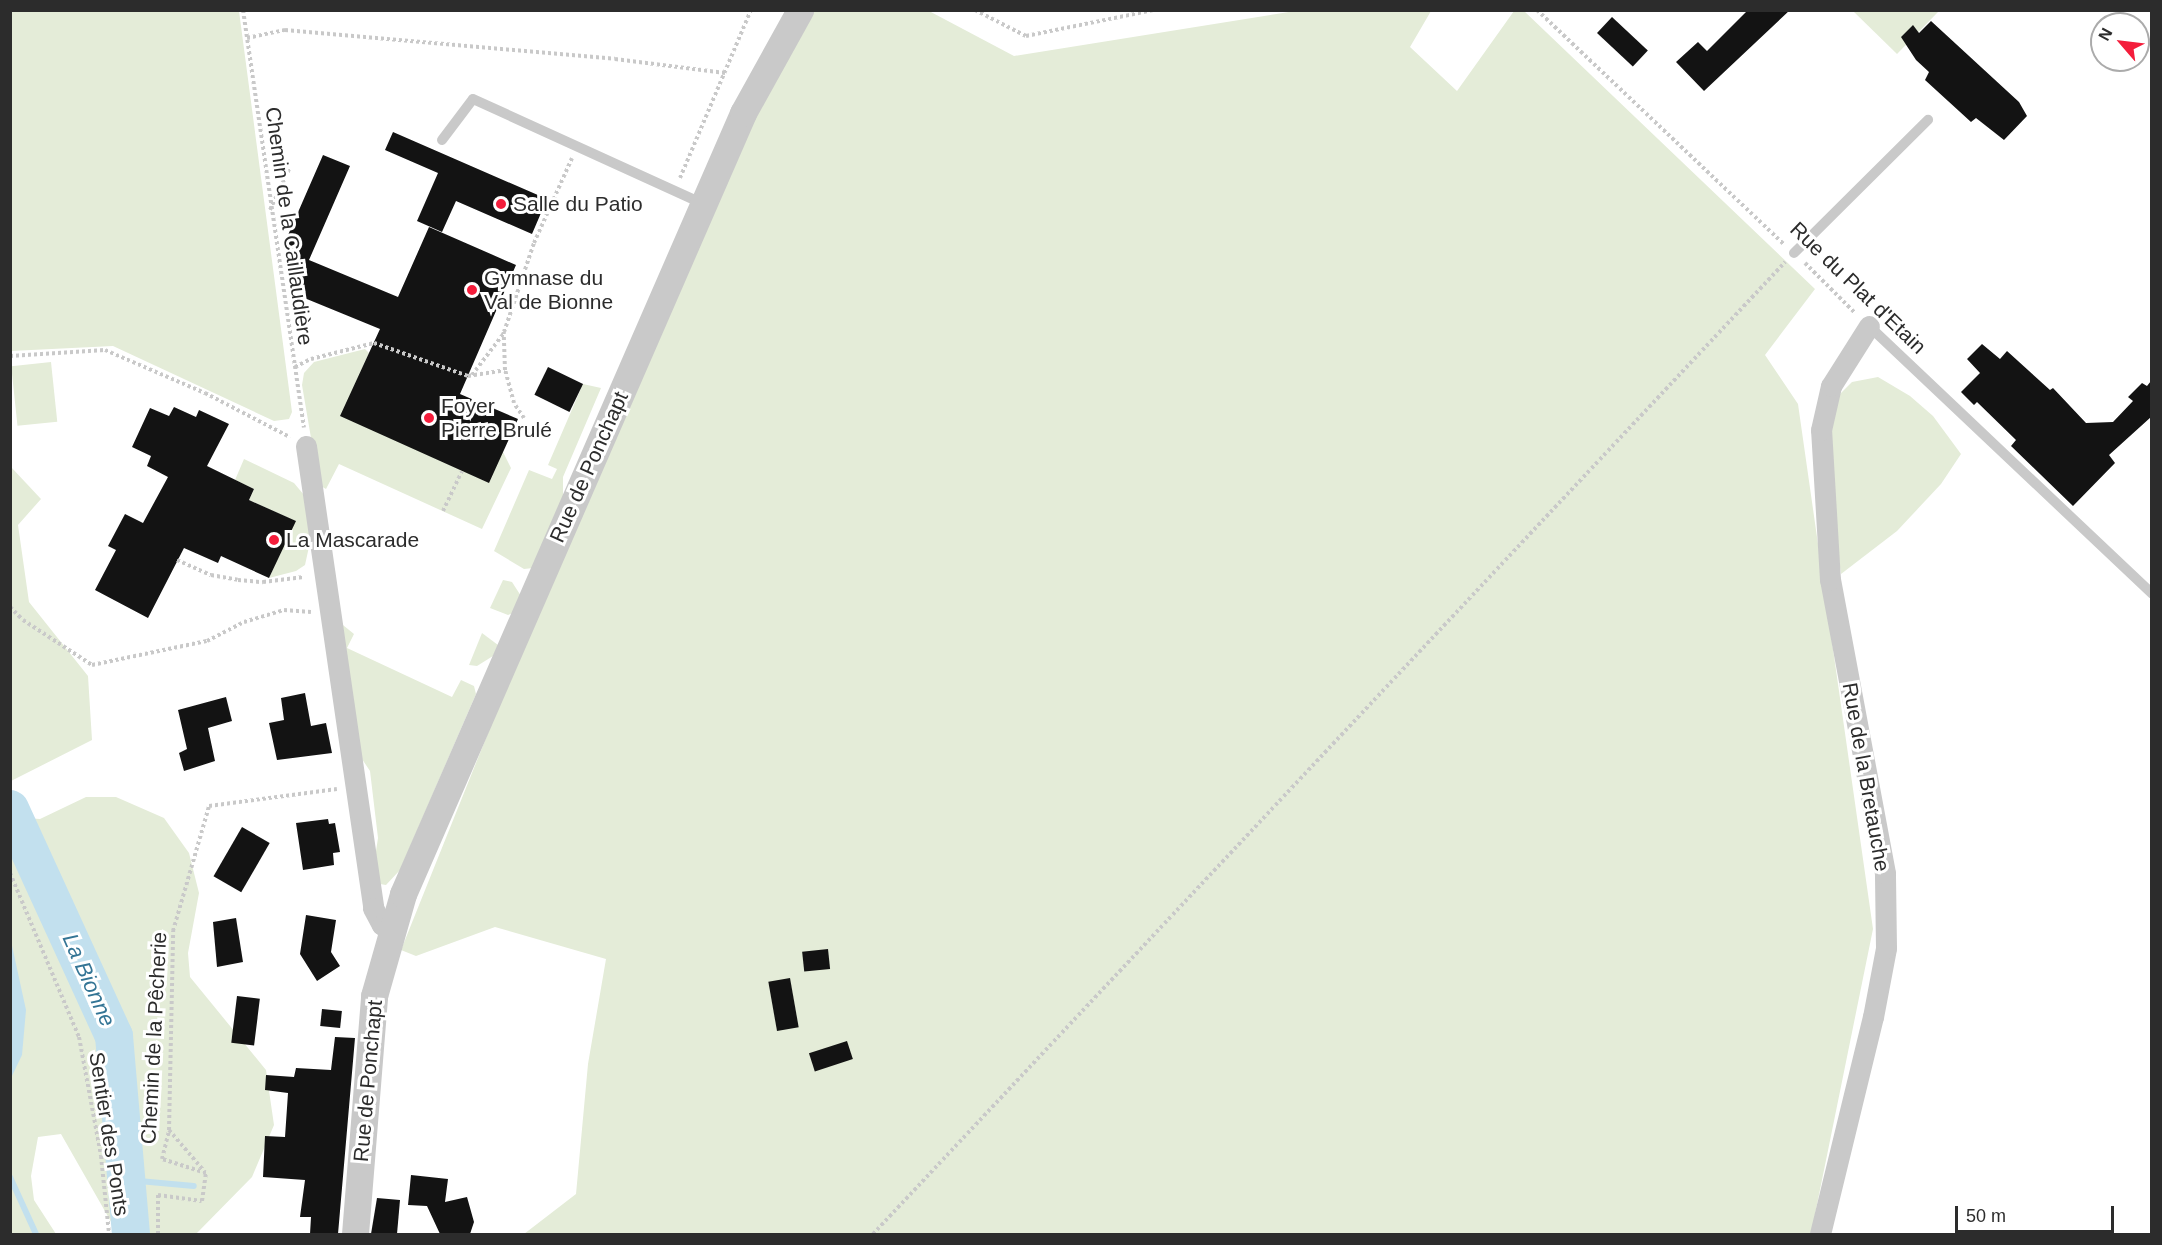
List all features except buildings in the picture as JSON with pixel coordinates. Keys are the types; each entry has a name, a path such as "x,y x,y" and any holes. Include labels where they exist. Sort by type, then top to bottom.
{"street":[{"name":"Rue de Ponchapt","path":"355,1234 374,996 390,929 438,806 743,113 800,10"},
{"name":"Rue de la Bretauche","path":"1820,1234 1874,1017 1886,948 1885,873 1830,580 1821,430 1831,386 1869,326"},
{"path":"306,446 358,786 373,908 382,925 390,929"}],"lane":[{"path":"442,140 473,99 704,204"},
{"path":"1794,253 1928,120"},
{"name":"Rue du Plat d'Etain","path":"1869,326 2151,594"}],"path":[{"name":"Chemin de la Caillaudière","path":"243,10 270,210 306,446"},
{"path":"675,191 751,10"},
{"path":"975,10 1026,36 1154,10"},
{"name":"Rue du Plat d'Etain","path":"1537,10 1869,326"},
{"path":"247,38 285,30 615,59 725,73"},
{"path":"472,376 504,332 534,243 578,147"},
{"path":"270,210 290,167"},
{"path":"873,1234 1794,253"},
{"path":"504,332 505,370 514,404 524,418"},
{"path":"295,367 311,359 374,343 472,376 505,370"},
{"path":"10,356 105,350 205,393 306,446"},
{"path":"443,511 462,471"},
{"path":"177,560 211,575 238,580 263,582 326,574"},
{"path":"10,607 23,620 92,665 207,641 244,622 284,610 333,614"},
{"name":"Chemin de la Pêcherie","path":"206,1173 162,1159 169,1130 173,932 210,806 358,786"},
{"name":"Sentier des Ponts","path":"10,873 79,1037 101,1156 109,1234"},
{"path":"158,1234 158,1196 202,1201 206,1173 169,1130"}],"green space":[{"path":"10,11 239,11 292,412 289,419 274,421 113,346 11,351"},
{"path":"798,11 929,11 1014,56 1295,11 1431,11 1410,47 1457,91 1514,11 1524,11 1815,289 1765,355 1798,404 1873,929 1811,1234 524,1234 576,1194 588,1064 606,959 495,927 416,956 401,950 555,566"},
{"path":"1853,11 1939,11 1897,54"},
{"path":"365,349 369,353 341,416 503,452 511,468 482,529 339,464 326,489 319,485 302,385 304,373 314,362"},
{"path":"51,362 57,422 17,426 11,366"},
{"path":"1878,377 1910,396 1933,416 1961,454 1941,484 1897,531 1841,574 1827,472 1835,399 1852,382"},
{"path":"583,384 601,388 563,477 563,504 533,568 524,569 494,551 529,470 552,479 557,469 548,465"},
{"path":"244,459 294,483 304,495 312,533 305,565 296,571 269,578 295,521 249,500 254,489 235,480"},
{"path":"11,467 41,499 18,525 29,602 88,676 92,740 11,781"},
{"path":"503,580 512,582 521,596 515,612 508,615 490,608"},
{"path":"338,621 354,634 347,648 452,697 461,680 474,686 476,694 400,870 386,885 380,884 374,864 378,838 370,771 360,756"},
{"path":"482,633 498,645 493,656 477,666 469,665"},
{"path":"86,797 116,797 164,818 189,853 199,893 188,953 190,977 266,1070 274,1125 252,1177 196,1234 118,1234 61,1134 38,1137 31,1176 34,1200 56,1234 11,1234 10,817 40,819"}],"water":[{"path":"11,941 26,1010 22,1055 11,1078"}],"waterway":[{"name":"La Bionne","path":"10,809 114,1036 131,1234"},
{"path":"10,1177 36,1234"},
{"path":"128,1180 194,1186"}],"place":[{"name":"Salle du Patio","path":"501,204"},
{"name":"Gymnase du Val de Bionne","path":"472,290"},
{"name":"Foyer Pierre Brulé","path":"429,418"},
{"name":"La Mascarade","path":"274,540"}]}
